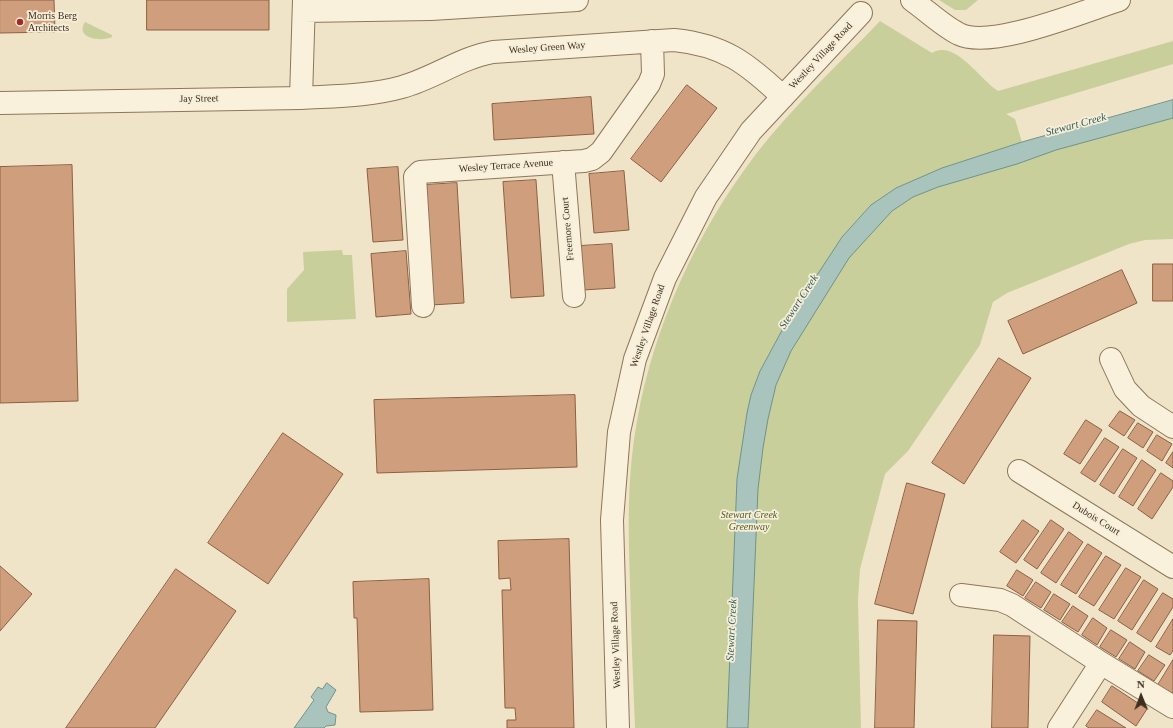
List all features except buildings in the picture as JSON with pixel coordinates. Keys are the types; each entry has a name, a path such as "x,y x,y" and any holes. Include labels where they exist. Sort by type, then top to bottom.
{"street":[{"path":"301,98 304,6 359,5 431,9 577,0"},
{"path":"912,0 960,34 981,39 1010,35 1119,0"},
{"name":"Westley Village Road","path":"618,728 612,520 619,432 635,359 665,278 706,197 751,131 861,13"},
{"name":"Wesley Green Way","path":"301,98 364,93 400,88 477,54 674,40 692,42 727,53 751,68 783,97"},
{"name":"Wesley Terrace Avenue","path":"424,306 414,177 416,174 420,172 588,160 601,152 649,84 653,74 652,41"},
{"name":"Jay Street","path":"0,103 301,98"},
{"name":"Freemore Court","path":"563,162 574,296"},
{"path":"1110,359 1125,389 1140,406 1173,427"},
{"name":"Dubois Court","path":"1019,471 1173,567"},
{"path":"961,595 1000,600 1012,605 1173,708"},
{"path":"1059,728 1101,663"}],"green space":[{"path":"939,0 978,0 966,10 955,10"},
{"name":"Stewart Creek Greenway","path":"880,21 932,53 941,50 949,51 958,56 998,91 1173,41 1173,64 1006,114 1015,119 1022,142 942,168 896,188 871,205 842,237 787,321 760,371 751,395 756,399 834,259 899,199 1068,136 1173,107 1173,239 1145,240 1129,244 1007,293 993,302 980,345 908,451 885,474 860,569 858,601 861,728 635,728 629,542 631,461 637,421 654,350 681,280 697,247 735,184 770,136 800,102"},
{"path":"85,22 112,35 112,37 97,39 86,36 83,32"},
{"path":"342,250 343,255 352,255 356,319 287,322 287,289 304,270 303,252"}],"water":[{"name":"Stewart Creek","path":"1173,100 1173,118 1056,150 1017,164 938,187 913,197 892,211 849,258 791,351 776,385 768,419 758,489 748,728 727,728 737,479 751,395 760,371 787,321 842,237 871,205 896,188 942,168 1022,142"},
{"path":"327,683 336,690 326,707 328,712 336,715 335,725 326,726 324,728 294,728 314,700 311,697 318,687 322,689"}],"place":[{"name":"Morris Berg Architects","path":"20,22"}]}
